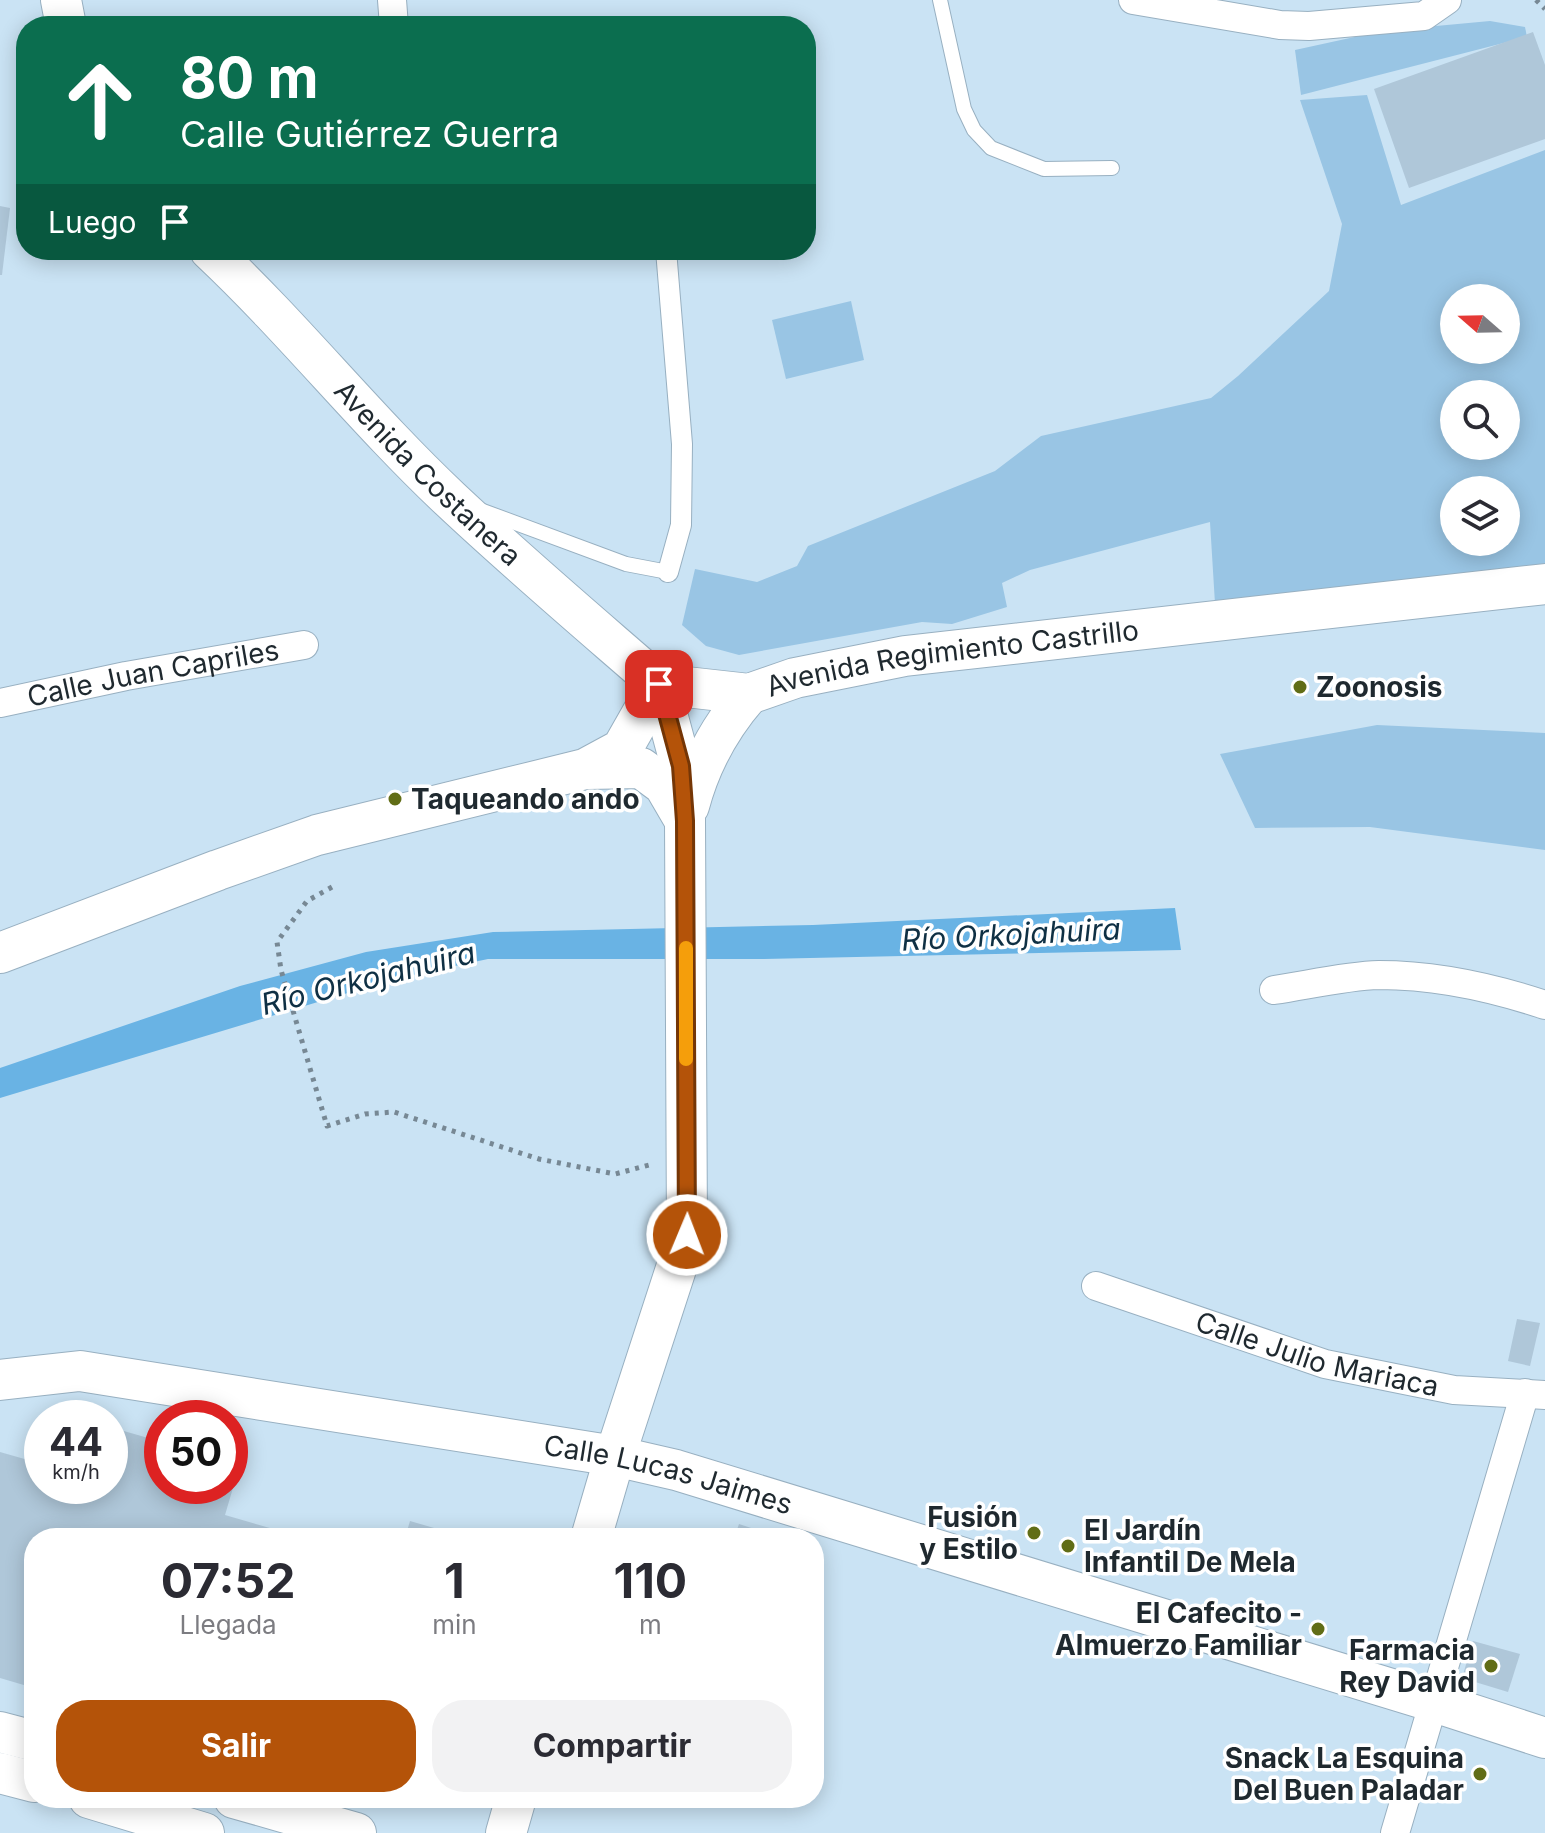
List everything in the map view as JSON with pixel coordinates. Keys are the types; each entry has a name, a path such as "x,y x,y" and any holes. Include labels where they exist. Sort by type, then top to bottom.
{"main road":[{"name":"Avenida Costanera","path":"221,260 450,499 659,684"},
{"name":"Avenida Regimiento Castrillo","path":"659,684 749,694 795,678 905,656 1545,584"},
{"path":"585,769 622,749 659,684"},
{"path":"594,1528 687,1235 685,827 681,766 659,684"},
{"path":"685,827 696,778 721,729 749,694"},
{"path":"0,953 317,835 585,769 641,768 664,785 685,827"},
{"name":"Calle Lucas Jaimes","path":"0,1380 80,1371 615,1456 676,1470 1545,1738"},
{"path":"0,1732 24,1738"},
{"path":"0,1773 24,1779"},
{"path":"122,1808 204,1833"},
{"path":"267,1808 347,1832"},
{"path":"506,1833 513,1808"}],"street":[{"path":"1133,0 1280,25 1309,26 1424,16 1447,0"},
{"path":"1309,26 1337,0"},
{"path":"667,260 682,444 681,525 668,572"},
{"name":"Calle Juan Capriles","path":"0,703 126,676 304,645"},
{"path":"1274,990 1377,975 1420,977 1491,987 1545,1005"},
{"name":"Calle Julio Mariaca","path":"1096,1286 1325,1364 1454,1390 1535,1394"},
{"path":"1395,1833 1434,1702 1535,1394"}],"lane":[{"path":"940,0 964,109 974,130 991,148 1044,169 1112,168"},
{"path":"450,499 626,564 668,572"}],"path":[{"path":"1536,0 1545,9"},
{"path":"332,887 307,901 277,942 281,970 327,1126 365,1114 394,1112 539,1159 615,1174 659,1163"}],"shaded area":[{"path":"1490,21 1525,27 1527,37 1301,95 1295,50 1382,31"},
{"path":"1367,95 1401,205 1545,150 1545,571 1216,620 1210,522 1030,570 1002,583 1007,607 952,624 922,622 739,655 706,646 682,625 695,569 757,582 797,566 808,546 995,471 1041,436 1211,398 1329,291 1342,224 1300,100"},
{"path":"851,301 864,360 786,379 772,320"},
{"path":"1377,725 1545,733 1545,850 1370,827 1255,828 1220,754"}],"water":[{"name":"Río Orkojahuira","path":"1175,908 1181,950 764,959 488,959 394,979 0,1098 0,1068 240,986 366,952 493,932 813,925"}],"building":[{"path":"1533,32 1545,65 1545,139 1409,188 1374,89"},
{"path":"0,206 10,208 2,275 0,275"},
{"path":"1517,1319 1540,1323 1530,1366 1508,1361"},
{"path":"128,1432 144,1437 144,1504 228,1504 225,1515 270,1528 24,1528 24,1685 0,1678 0,1452 24,1459 24,1504 128,1504"},
{"path":"410,1521 434,1528 408,1528"},
{"name":"Farmacia Rey David","path":"1473,1641 1520,1654 1508,1692 1462,1678"}],"slow traffic":[{"path":"686,948 686,1059"}],"place":[{"name":"Zoonosis","path":"1300,687"},
{"name":"Taqueando ando","path":"395,799"},
{"name":"Fusión y Estilo","path":"1034,1533"},
{"name":"El Jardín Infantil De Mela","path":"1068,1546"},
{"name":"El Cafecito - Almuerzo Familiar","path":"1318,1629"},
{"name":"Farmacia Rey David","path":"1491,1666"},
{"name":"Snack La Esquina Del Buen Paladar","path":"1480,1774"}],"route":[{"path":"659,684 681,766 685,821 687,1235"}]}
